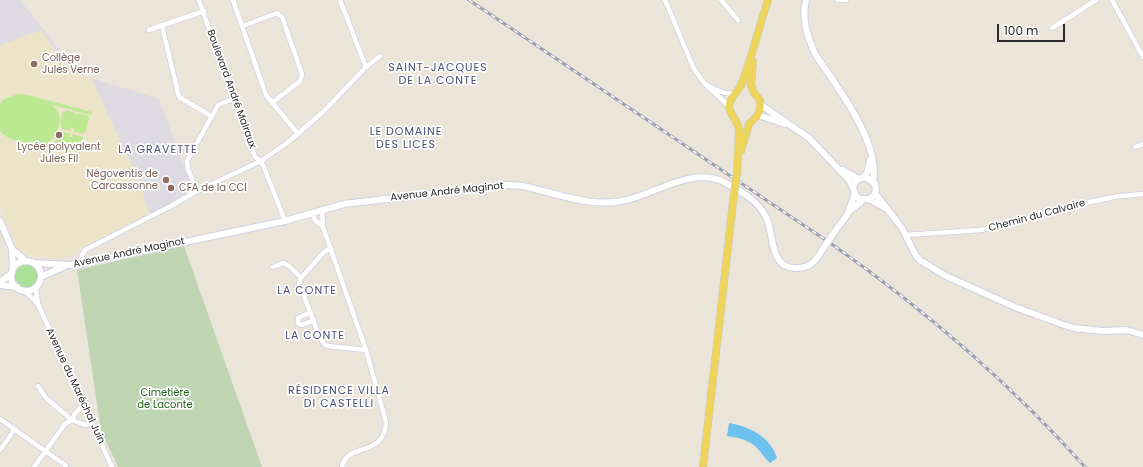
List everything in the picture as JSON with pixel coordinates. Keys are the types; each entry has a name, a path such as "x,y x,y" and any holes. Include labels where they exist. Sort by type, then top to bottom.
{"main road":[{"path":"755,117 744,122 736,118 730,111 729,106 732,98 741,86 754,50 768,0"},
{"path":"754,50 751,78 751,85 754,93"},
{"path":"703,467 737,173 749,124 755,117 761,105 758,96 754,93 746,90 736,93"},
{"path":"736,118 739,129 737,173"}],"street":[{"name":"Boulevard André Malraux","path":"200,0 233,99 255,157 261,161 285,221"},
{"path":"233,0 266,94 272,104 298,134"},
{"path":"340,0 366,67"},
{"path":"665,0 694,69 705,84 729,106"},
{"path":"721,0 738,20"},
{"path":"837,0 846,0"},
{"path":"1052,28 1096,0"},
{"path":"1112,0 1143,57"},
{"path":"807,1 804,18 810,43 815,54 858,120 869,143 869,166 862,178 854,184 853,187"},
{"path":"149,30 204,11"},
{"path":"243,26 277,13 282,17 302,74 302,78 272,104"},
{"path":"162,26 179,97 211,116"},
{"path":"80,264 82,252 85,250 197,191 261,161 287,144 323,112 366,67 380,56"},
{"path":"705,84 715,90 729,94 736,93"},
{"path":"197,191 188,169 187,161 218,105 233,99"},
{"path":"761,105 809,138 849,180 855,194 859,199 866,199 876,203 890,213"},
{"path":"755,117 793,126"},
{"path":"1135,147 1143,144"},
{"path":"870,154 873,159 873,181"},
{"path":"838,167 862,178 867,178 873,181 876,186 875,193 897,220 912,250 921,261 956,282 1015,307 1074,328 1104,331 1127,330 1143,335"},
{"name":"Avenue André Maginot","path":"34,263 68,265 80,264 285,221 344,204 364,201 506,185 525,186 585,201 602,203 621,202 634,199 688,178 704,176 715,178 727,183 752,199 760,207 767,219 773,247 778,259 784,264 793,268 805,268 816,260 847,215"},
{"path":"847,215 875,193"},
{"path":"847,215 855,194"},
{"name":"Chemin du Calvaire","path":"906,236 981,230 1085,203 1119,196 1143,194"},
{"path":"322,210 322,226 366,350 386,422 386,430 383,436 373,446 348,456 344,460 342,467"},
{"path":"312,213 322,226"},
{"path":"317,221 322,219"},
{"path":"0,221 12,249 12,271 14,283 17,287"},
{"path":"331,248 324,252 301,278 299,283 320,338 324,344 328,346 366,350"},
{"path":"0,285 31,290 37,286 41,277 38,266 34,263 26,261 12,249"},
{"path":"0,282 21,262 26,261"},
{"path":"273,267 283,263 288,265 301,278"},
{"name":"Avenue André Maginot","path":"41,277 68,265"},
{"name":"Avenue du Maréchal Juin","path":"37,286 36,291 38,304 112,467"},
{"name":"Avenue du Maréchal Juin","path":"24,290 38,304"},
{"path":"311,312 298,318 298,323 302,325 314,320"},
{"path":"38,386 46,398 72,420 85,425 92,423"},
{"path":"34,467 65,424 72,420 75,413 84,405"},
{"path":"0,419 66,467"},
{"path":"0,450 15,429"}],"shaded area":[{"name":"Lycée polyvalent Jules Fil","path":"0,0 20,0 76,71 91,78 159,99 192,189 183,196 150,214 59,260 0,203"},
{"name":"Lycée polyvalent Jules Fil","path":"41,30 60,57 76,71 91,78 137,176 150,214 59,260 26,253 18,248 0,203 0,45"}],"green space":[{"path":"18,94 92,112 91,115 53,105 58,112 60,119 58,129 54,137 51,141 43,145 38,146 26,144 8,137 0,131 0,103 4,99"},
{"path":"65,110 78,115 78,113 89,116 84,134 74,132 74,128 71,127 70,131 61,128 60,124 63,111 65,112"},
{"path":"60,131 70,134 69,137 72,137 73,134 83,137 80,154 68,153 66,150 65,152 55,149 54,147 57,134 59,134"},
{"name":"Cimetière de Laconte","path":"184,246 262,467 118,467 101,430 77,270"},
{"path":"26,264 31,265 37,271 37,281 31,287 26,288 21,287 15,281 14,276 15,271 21,265"}],"water":[{"path":"729,423 752,430 764,438 774,450 777,458 770,463 751,443 727,436"}],"railway":[{"path":"469,0 833,245 901,295 997,377 1085,467"}],"place":[{"name":"Collège Jules Verne","path":"34,64"},
{"name":"Lycée polyvalent Jules Fil","path":"59,135"},
{"name":"Négoventis de Carcassonne","path":"166,180"},
{"name":"CFA de la CCI","path":"171,188"}],"district":[{"name":"SAINT-JACQUES DE LA CONTE","path":"438,74"},
{"name":"LE DOMAINE DES LICES","path":"406,138"},
{"name":"LA GRAVETTE","path":"158,150"},
{"name":"LA CONTE","path":"307,291"},
{"name":"LA CONTE","path":"315,336"},
{"name":"RÉSIDENCE VILLA DI CASTELLI","path":"339,397"}]}
